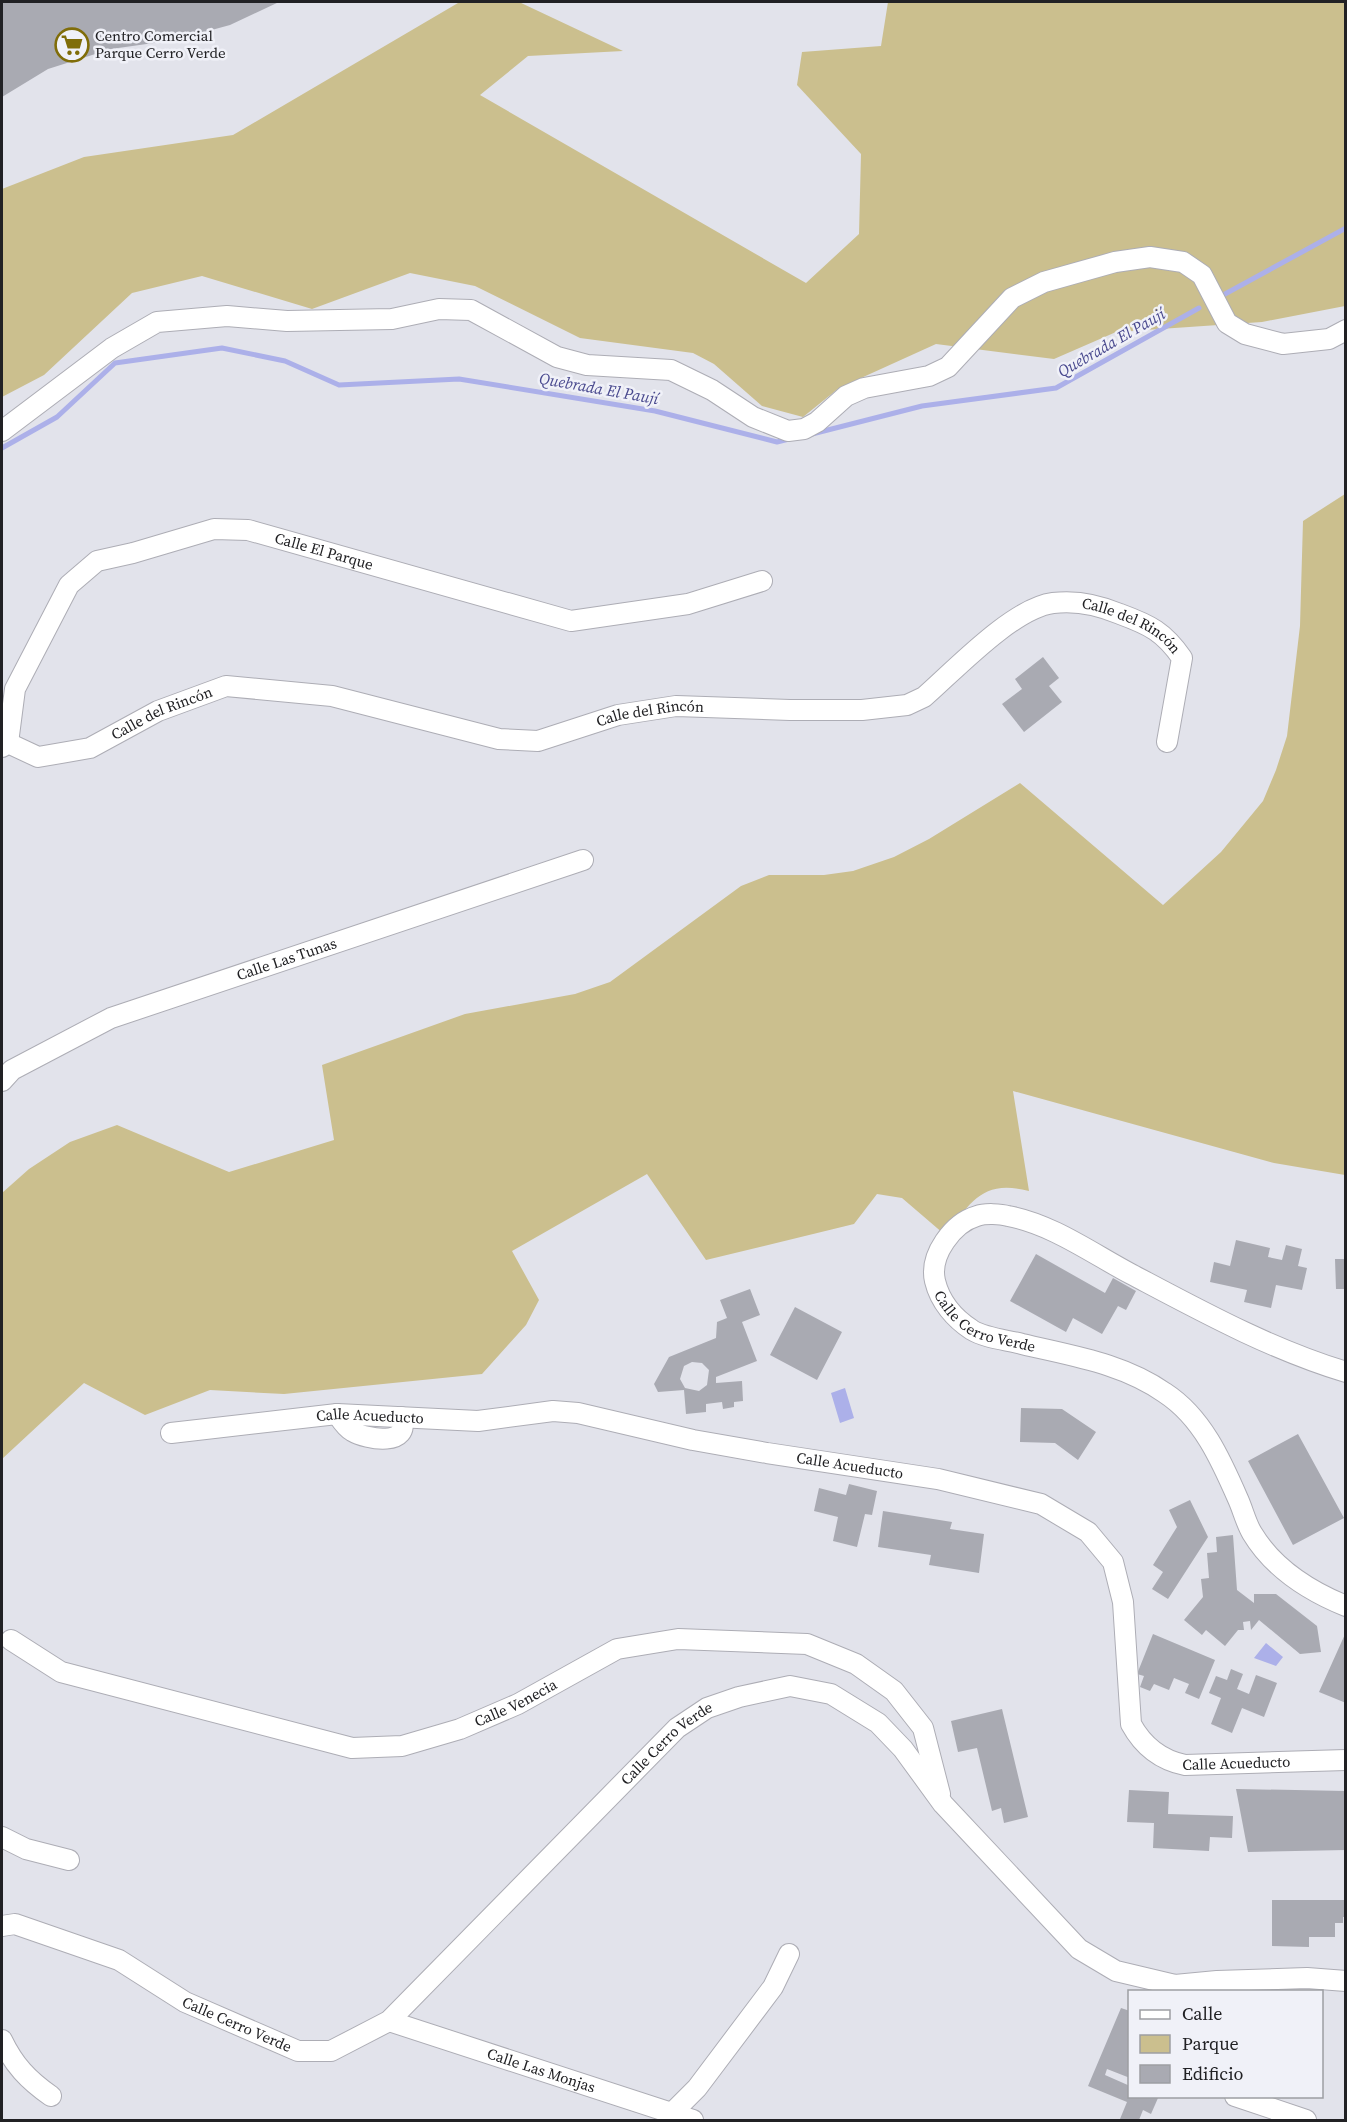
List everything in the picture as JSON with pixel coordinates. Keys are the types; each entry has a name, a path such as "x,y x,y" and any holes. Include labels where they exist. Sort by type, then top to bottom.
{"street":[{"path":"2,431 103,355 157,322 227,316 287,321 380,319 439,309 471,310 557,357 587,365 671,370 712,390 753,417 788,431 804,429 817,422 846,396 864,388 930,376 948,367 1012,298 1044,282 1115,262 1150,257 1182,262 1202,275 1227,323 1245,334 1283,344 1329,339 1346,330"},
{"name":"Calle El Parque","path":"5,745 15,689 69,585 97,561 214,529 249,530 571,621 688,604 762,581"},
{"name":"Calle del Rincón","path":"5,745 38,757 90,748 158,711 226,686 332,696 499,739 538,741 618,716 676,706 790,711 862,710 907,705 924,697 1014,619 1052,603 1096,604 1142,622 1168,638 1182,658 1167,742"},
{"name":"Calle Las Tunas","path":"2,1081 12,1070 111,1018 583,860"},
{"name":"Calle Cerro Verde","path":"1346,1372 1306,1360 1247,1335 1076,1244 1041,1227 1008,1216 978,1215 953,1230 939,1251 934,1279 947,1309 974,1332 1100,1362 1137,1375 1168,1394 1203,1430 1222,1462 1252,1533 1273,1560 1314,1593 1346,1606"},
{"name":"Calle Acueducto","path":"171,1433 337,1414 478,1421 553,1411 578,1413 693,1440 871,1471 938,1479 1041,1504 1088,1532 1113,1562 1123,1602 1131,1724 1139,1739 1152,1751 1169,1762 1185,1765 1346,1761"},
{"name":"Calle Venecia","path":"11,1640 61,1672 352,1748 402,1746 460,1729 518,1704 617,1649 678,1639 807,1644 856,1664 894,1691 923,1728 943,1804"},
{"name":"Calle Cerro Verde","path":"2,1926 15,1924 119,1960 185,2002 298,2051 331,2051 389,2021 677,1728 706,1708 739,1697 790,1686 831,1694 878,1723 903,1749 943,1804 1079,1949 1116,1971 1176,1989 1217,1981 1296,1978 1346,1981"},
{"path":"2,1837 26,1850 69,1860"},
{"path":"672,2113 697,2088 773,1987 789,1953"},
{"name":"Calle Las Monjas","path":"389,2021 693,2121"},
{"path":"2,2040 11,2060 23,2075 51,2096"},
{"path":"1238,2098 1306,2121"}],"green space":[{"path":"519,2 623,51 528,56 480,95 806,283 859,234 861,154 797,85 802,52 881,46 888,2 1345,2 1345,306 1262,322 1116,332 1054,359 936,344 839,388 803,417 762,406 714,364 693,353 580,338 475,286 410,273 312,309 202,276 132,293 44,375 2,397 2,189 84,157 233,135 458,3"},
{"path":"1345,494 1345,1175 1274,1163 1013,1091 1029,1191 1000,1188 989,1191 971,1203 944,1234 902,1198 877,1194 854,1224 706,1260 647,1174 512,1251 539,1300 526,1325 482,1374 284,1394 210,1390 145,1415 84,1383 2,1459 2,1193 29,1169 70,1142 117,1125 229,1172 334,1140 322,1065 465,1014 575,994 610,982 741,886 769,875 824,875 853,871 894,857 929,839 1020,783 1163,905 1221,852 1263,801 1287,736 1300,626 1303,521"}],"water":[{"path":"845,1388 854,1418 840,1423 831,1393"},
{"path":"1266,1643 1283,1657 1276,1666 1254,1658"}],"building":[{"name":"Centro Comercial Parque Cerro Verde","path":"2,2 279,2 230,25 175,40 111,49 48,69 2,97"},
{"path":"1043,657 1059,678 1049,686 1062,702 1024,732 1002,704 1022,689 1015,679"},
{"path":"1236,1240 1270,1248 1268,1257 1282,1260 1286,1245 1302,1249 1298,1266 1307,1268 1302,1290 1276,1285 1271,1308 1244,1302 1247,1290 1210,1282 1214,1262 1230,1266"},
{"path":"1036,1254 1105,1293 1113,1278 1136,1291 1126,1310 1118,1306 1102,1334 1073,1318 1066,1332 1010,1301"},
{"path":"1335,1259 1346,1259 1346,1289 1336,1289"},
{"path":"750,1289 760,1315 742,1322 757,1361 716,1377 716,1383 742,1381 743,1401 734,1402 734,1407 723,1409 722,1402 706,1404 706,1412 686,1414 684,1390 658,1392 654,1384 669,1357 716,1338 717,1322 727,1318 720,1300","holes":["692,1362 702,1363 709,1370 707,1385 699,1391 685,1388 680,1379 684,1366"]},
{"path":"795,1307 842,1332 817,1380 770,1355"},
{"path":"1021,1408 1062,1409 1096,1432 1078,1460 1055,1443 1020,1442"},
{"path":"1298,1434 1344,1518 1293,1545 1248,1461"},
{"path":"849,1484 877,1491 872,1515 865,1514 857,1547 833,1541 838,1517 814,1511 819,1488 846,1495"},
{"path":"1190,1500 1208,1537 1168,1599 1152,1589 1163,1572 1153,1565 1177,1527 1169,1510"},
{"path":"883,1511 952,1522 950,1529 984,1534 979,1573 929,1565 931,1555 878,1547"},
{"path":"1233,1535 1237,1590 1254,1603 1254,1594 1276,1594 1317,1626 1321,1652 1300,1654 1259,1620 1251,1630 1250,1621 1243,1622 1244,1630 1238,1630 1225,1646 1206,1630 1202,1635 1184,1620 1203,1597 1201,1579 1209,1578 1207,1553 1217,1552 1216,1537"},
{"path":"1346,1632 1346,1703 1319,1692"},
{"path":"1153,1634 1215,1660 1199,1699 1185,1693 1189,1684 1174,1678 1169,1690 1154,1684 1150,1691 1140,1687 1144,1676 1137,1674"},
{"path":"1231,1669 1243,1674 1237,1689 1249,1694 1256,1675 1277,1683 1264,1717 1242,1708 1232,1733 1211,1724 1221,1698 1209,1693 1216,1676 1227,1680"},
{"path":"1002,1709 1028,1817 1004,1823 1001,1808 992,1811 977,1748 958,1752 951,1721"},
{"path":"1236,1789 1346,1791 1346,1850 1248,1852"},
{"path":"1129,1790 1169,1792 1168,1814 1233,1816 1232,1838 1210,1837 1209,1851 1153,1848 1154,1823 1127,1822"},
{"path":"1272,1900 1346,1900 1346,1917 1343,1917 1343,1923 1335,1923 1335,1937 1309,1937 1309,1947 1272,1946"},
{"path":"1121,2008 1128,2010 1128,2077 1107,2069 1105,2075 1128,2085 1128,2098 1158,2098 1151,2114 1143,2110 1139,2120 1120,2119 1127,2102 1088,2086"}],"waterway":[{"name":"Quebrada El Paují","path":"1225,294 1346,228"},
{"name":"Quebrada El Paují","path":"812,434 922,406 1056,388 1199,308"},
{"name":"Quebrada El Paují","path":"2,448 57,417 115,363 222,348 285,361 339,385 459,379 655,411 777,442 789,439"}],"place":[{"name":"Centro Comercial Parque Cerro Verde","path":"72,45"}]}
